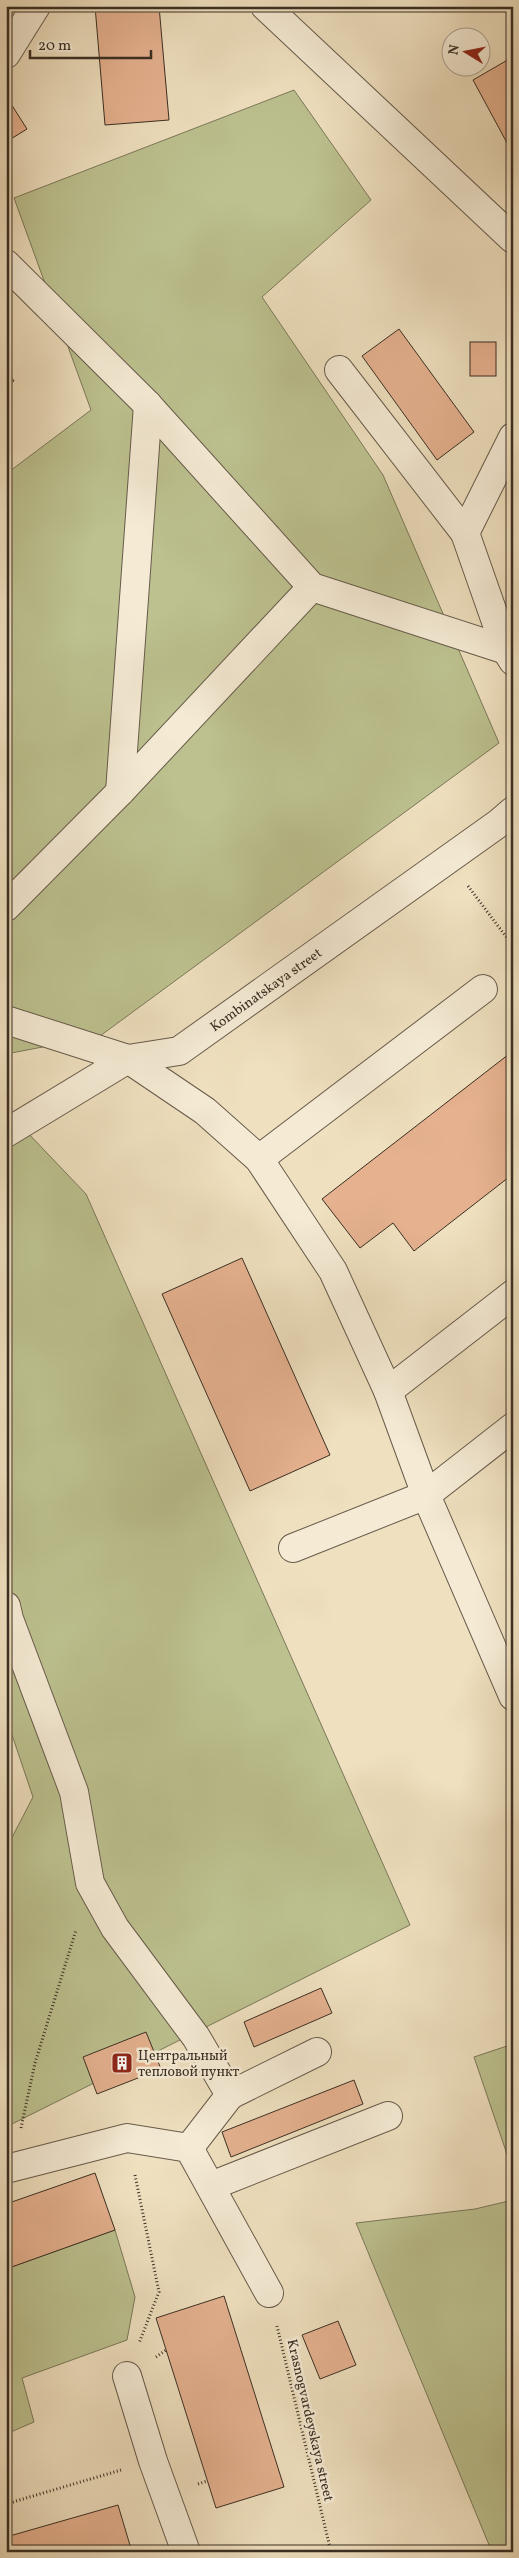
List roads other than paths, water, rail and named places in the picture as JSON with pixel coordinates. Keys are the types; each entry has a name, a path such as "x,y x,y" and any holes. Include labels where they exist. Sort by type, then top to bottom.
{"street":[{"path":"6,54 36,6"},
{"path":"265,6 513,239"},
{"path":"8,268 148,404 312,587 509,655"},
{"path":"340,370 465,533 509,655"},
{"path":"120,792 148,404"},
{"path":"465,533 513,437"},
{"path":"6,907 120,792 312,587"},
{"name":"Kombinatskaya street","path":"6,1020 128,1059 178,1051 506,817"},
{"path":"259,1160 483,989"},
{"path":"6,1133 128,1059 205,1111 259,1160 333,1271 388,1391 426,1495 513,1696"},
{"path":"388,1391 513,1294"},
{"path":"293,1548 426,1495 513,1427"},
{"path":"6,1606 12,1628 74,1792 90,1883 115,1928 196,2037 230,2095"},
{"path":"189,2148 230,2095 317,2052"},
{"path":"211,2186 388,2116"},
{"path":"10,2167 127,2138 189,2148"},
{"path":"189,2148 269,2293"},
{"path":"126,2376 153,2461 186,2552"}],"place":[{"name":"Центральный тепловой пункт","path":"122,2063"}]}
